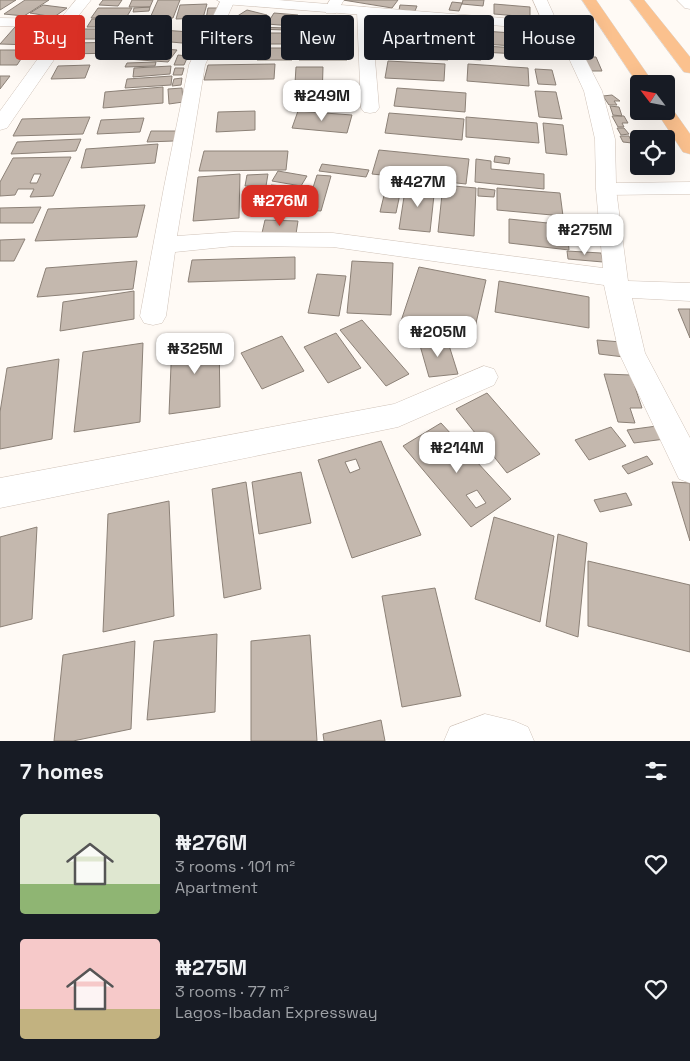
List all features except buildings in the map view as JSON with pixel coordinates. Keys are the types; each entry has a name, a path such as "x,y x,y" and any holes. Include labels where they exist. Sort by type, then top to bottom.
{"highway":[{"path":"589,0 640,75"},
{"path":"637,0 690,68"},
{"path":"671,120 690,148"}],"street":[{"path":"72,15 84,0"},
{"path":"224,0 334,5 364,11 504,22"},
{"path":"153,316 198,65 202,51 214,32 228,0"},
{"path":"540,0 546,15"},
{"path":"684,0 690,6"},
{"path":"364,11 370,108"},
{"path":"0,22 15,22"},
{"path":"0,124 46,60"},
{"path":"578,60 593,91 605,139 606,189 617,283 632,352 690,469"},
{"path":"606,189 690,188"},
{"path":"165,245 234,239 333,240 617,283 690,292"},
{"path":"0,494 398,415 484,377"},
{"path":"464,741 485,734 514,741"}]}
